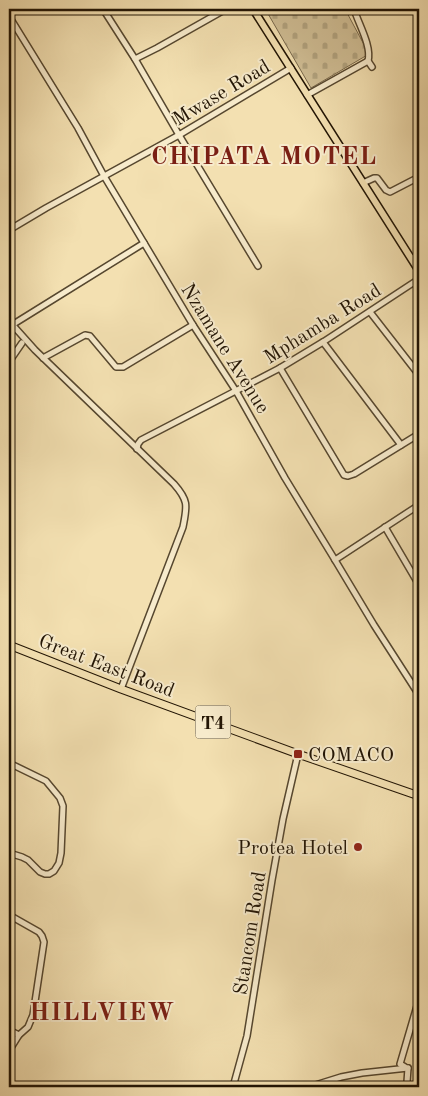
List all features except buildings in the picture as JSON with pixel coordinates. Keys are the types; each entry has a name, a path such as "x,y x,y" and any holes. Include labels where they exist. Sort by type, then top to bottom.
{"highway":[{"name":"Great East Road","path":"9,645 120,689 419,796"}],"main road":[{"path":"252,9 419,271"}],"street":[{"path":"103,9 135,58 258,266"},
{"path":"135,58 157,48 226,9"},
{"path":"354,9 367,45 368,61 372,67"},
{"name":"Nzamane Avenue","path":"9,16 11,25 78,128 104,176 193,325 236,391 334,560 419,695"},
{"path":"307,96 368,61"},
{"name":"Mwase Road","path":"9,230 179,135 291,68"},
{"path":"363,183 376,178 390,192 419,177"},
{"path":"120,689 182,527 186,512 186,501 183,494 174,484 43,358 10,323 144,243"},
{"path":"412,259 419,254"},
{"name":"Mphamba Road","path":"137,449 141,440 280,368 419,279"},
{"path":"370,312 419,375"},
{"path":"43,358 87,334 116,367 119,367 193,325"},
{"path":"323,342 400,446"},
{"path":"9,362 22,343"},
{"path":"280,368 344,475 354,474 419,434"},
{"path":"334,560 419,505"},
{"path":"385,528 419,584"},
{"name":"Stancom Road","path":"233,1087 247,1036 283,819 298,754"},
{"path":"9,764 46,781 60,798 63,806 61,853 59,863 54,870 49,874 45,874 40,872 22,856 9,853"},
{"path":"9,915 39,932 44,942 33,1015 28,1027 19,1035 9,1051"},
{"path":"408,1068 400,1064 419,999"},
{"path":"9,1030 19,1035"},
{"path":"309,1087 362,1072 408,1068"},
{"path":"408,1068 407,1082 409,1087"}],"green space":[{"path":"272,9 345,9 369,54 311,88 267,12"}],"place":[{"name":"COMACO","path":"298,754"},
{"name":"Protea Hotel","path":"358,847"}],"district":[{"name":"CHIPATA MOTEL","path":"264,155"},
{"name":"HILLVIEW","path":"102,1011"}]}
